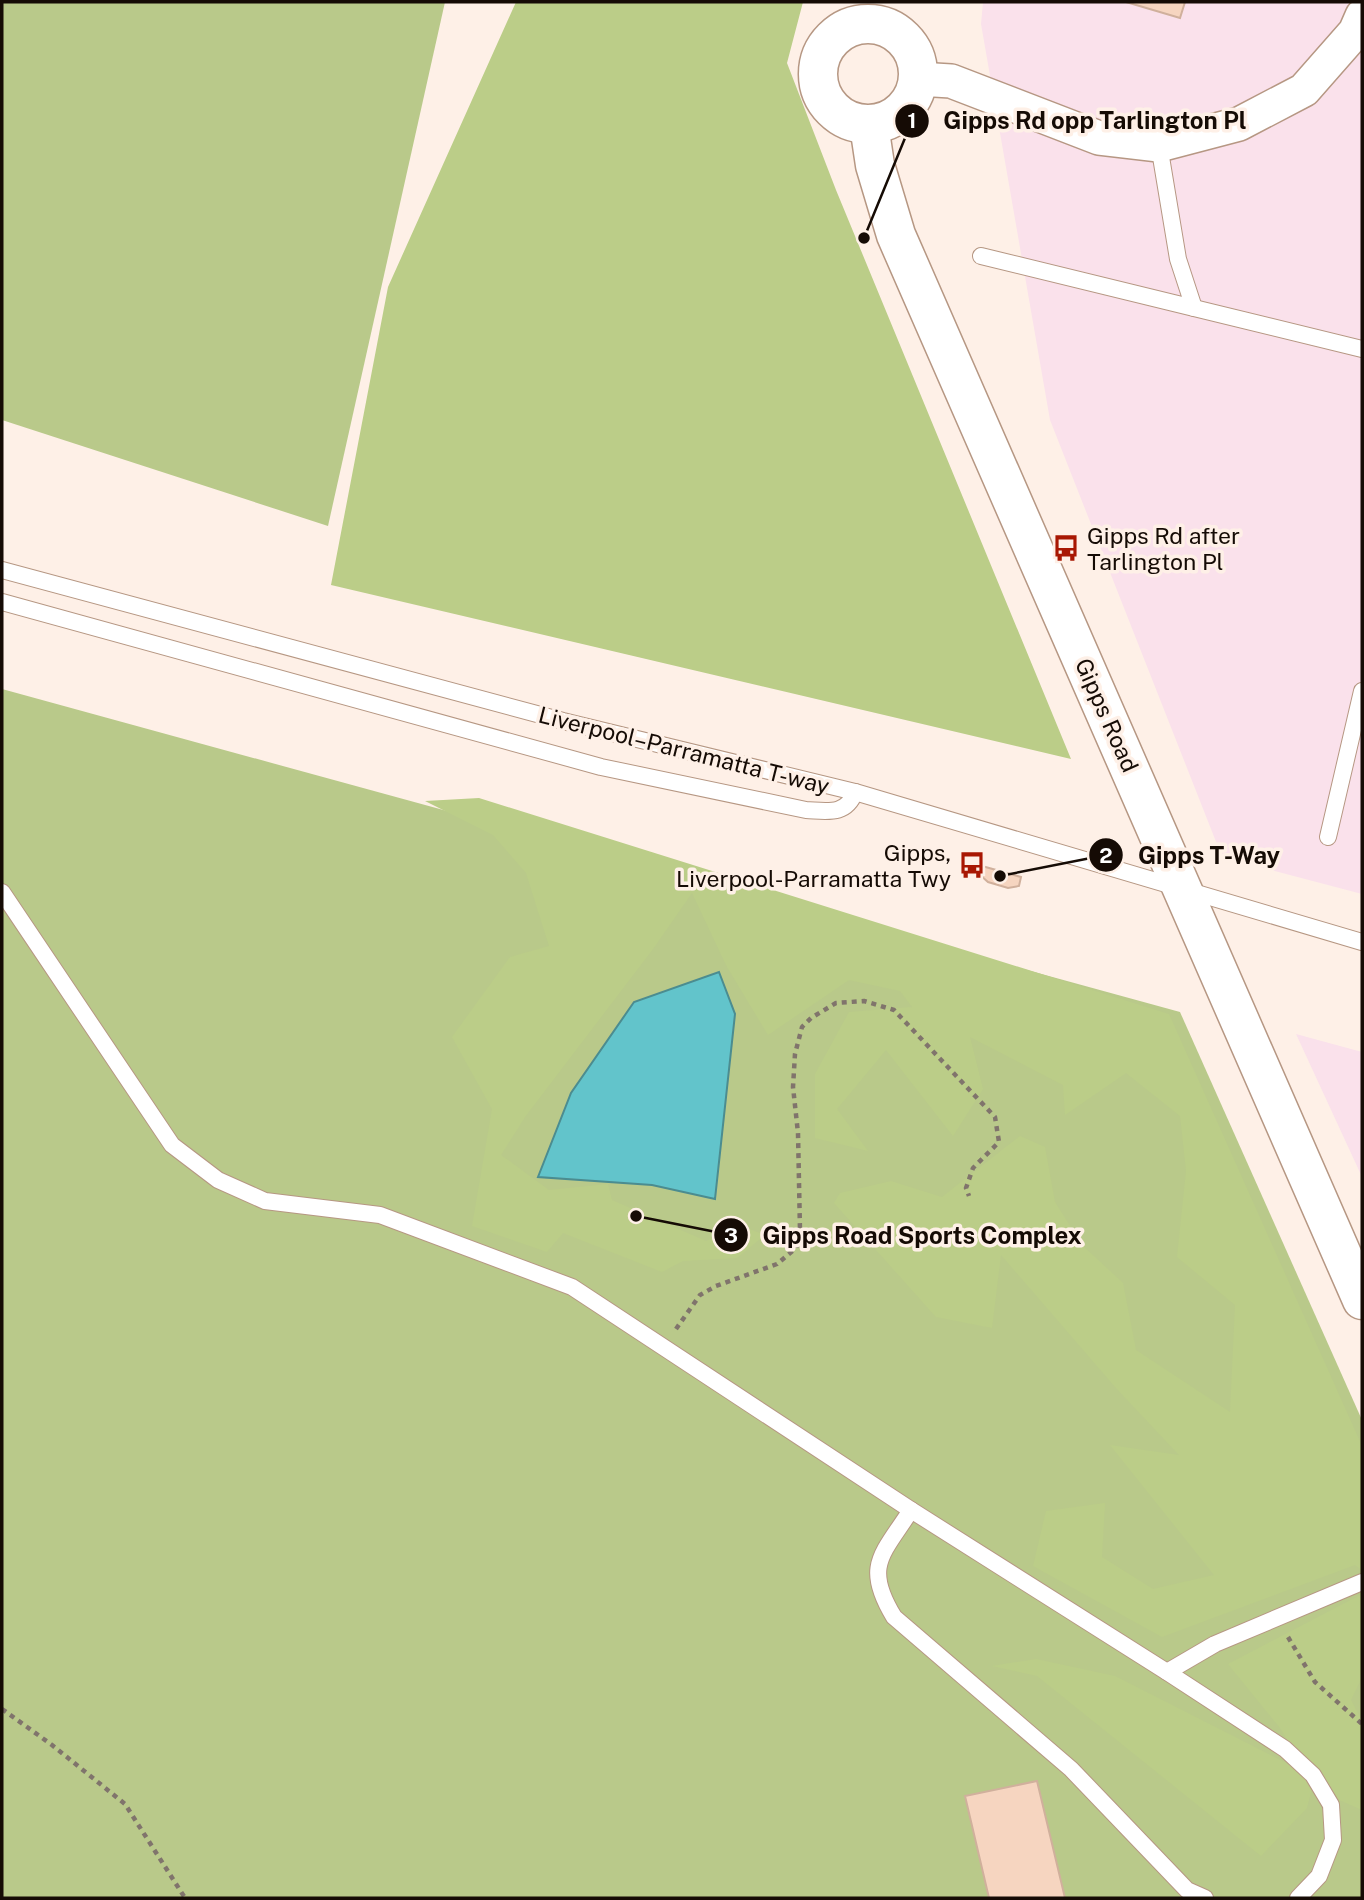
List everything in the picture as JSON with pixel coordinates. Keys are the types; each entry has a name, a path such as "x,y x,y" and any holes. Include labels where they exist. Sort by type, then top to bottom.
{"main road":[{"path":"872,13 886,27 901,35 912,48 918,65 918,79 916,92 895,117 869,125 845,119 828,105 817,82 820,57 833,36 872,13"},
{"name":"Gipps Road","path":"869,125 875,165 896,235 1362,1300"}],"street":[{"path":"918,79 951,81 1099,138 1159,145 1240,124 1304,90 1355,32 1362,16"}],"lane":[{"path":"1159,145 1178,260 1194,308"},
{"path":"981,256 1362,349"},
{"name":"Liverpool–Parramatta T-way","path":"2,570 563,721 855,792 1362,942"},
{"path":"2,602 601,767 806,810 836,811 851,802 855,792"},
{"path":"1328,837 1362,691"},
{"path":"2,892 172,1145 218,1180 265,1201 380,1215 572,1287 911,1510 1285,1749 1313,1775 1331,1805 1333,1840 1319,1877 1298,1898"},
{"path":"911,1510 880,1558 877,1576 881,1595 894,1617 1071,1769 1187,1890 1205,1898"},
{"path":"1167,1672 1215,1644 1362,1582"}],"path":[{"path":"664,1348 699,1295 777,1264 796,1248 800,1230 798,1133 793,1087 794,1054 802,1027 811,1018 836,1003 864,1001 894,1010 995,1117 999,1142 974,1167 965,1188 969,1196"},
{"path":"1277,1618 1315,1682 1362,1724"},
{"path":"2,1709 125,1804 185,1898"}],"shaded area":[{"path":"983,2 1362,2 1362,894 1222,857 1050,420 981,24"},
{"path":"1296,1034 1362,1052 1362,1177"}],"green space":[{"path":"2,2 445,2 328,526 2,420"},
{"path":"516,2 803,2 787,63 836,190 1071,759 331,585 388,287"},
{"path":"2,689 1180,1012 1362,1420 1362,1898 2,1898"},
{"path":"479,798 1169,1014 1362,1446 1362,1570 1355,1565 1162,1637 1033,1566 1046,1511 1105,1503 1102,1557 1153,1589 1214,1575 1110,1445 1179,1455 1116,1388 1001,1255 992,1328 936,1317 834,1203 840,1193 891,1181 942,1197 1020,1136 1045,1147 1055,1202 1082,1245 1123,1283 1136,1350 1230,1412 1235,1305 1177,1257 1186,1171 1180,1116 1126,1073 1065,1115 1063,1085 970,1037 983,1089 953,1136 886,1050 837,1109 868,1151 815,1138 815,1074 849,1012 912,1007 900,991 849,980 768,1035 727,967 692,893 653,949 525,1117 501,1155 549,1190 608,1184 612,1200 706,1241 741,1226 765,1235 737,1258 683,1261 662,1272 563,1233 547,1252 472,1226 492,1109 452,1037 510,957 549,946 526,873 493,835 425,801"},
{"path":"1362,1594 1362,1677 1351,1700 1362,1721 1362,1810 1312,1788 1307,1808 1261,1856 1037,1676 992,1666 1036,1659 1115,1676 1308,1774 1280,1728 1228,1664"}],"water":[{"path":"719,972 735,1014 715,1199 652,1185 538,1177 571,1093 634,1002"}],"building":[{"path":"1126,2 1185,2 1180,18"},
{"path":"982,866 1021,877 1019,886 1008,888 988,882 980,875"},
{"path":"1037,1781 1065,1898 989,1898 965,1796"}],"place":[{"name":"Gipps Rd opp Tarlington Pl","path":"864,238"},
{"name":"Gipps Rd after Tarlington Pl","path":"1066,548"},
{"name":"Gipps, Liverpool-Parramatta Twy","path":"972,865"},
{"name":"Gipps T-Way","path":"1000,876"},
{"name":"Gipps Road Sports Complex","path":"636,1216"}]}
